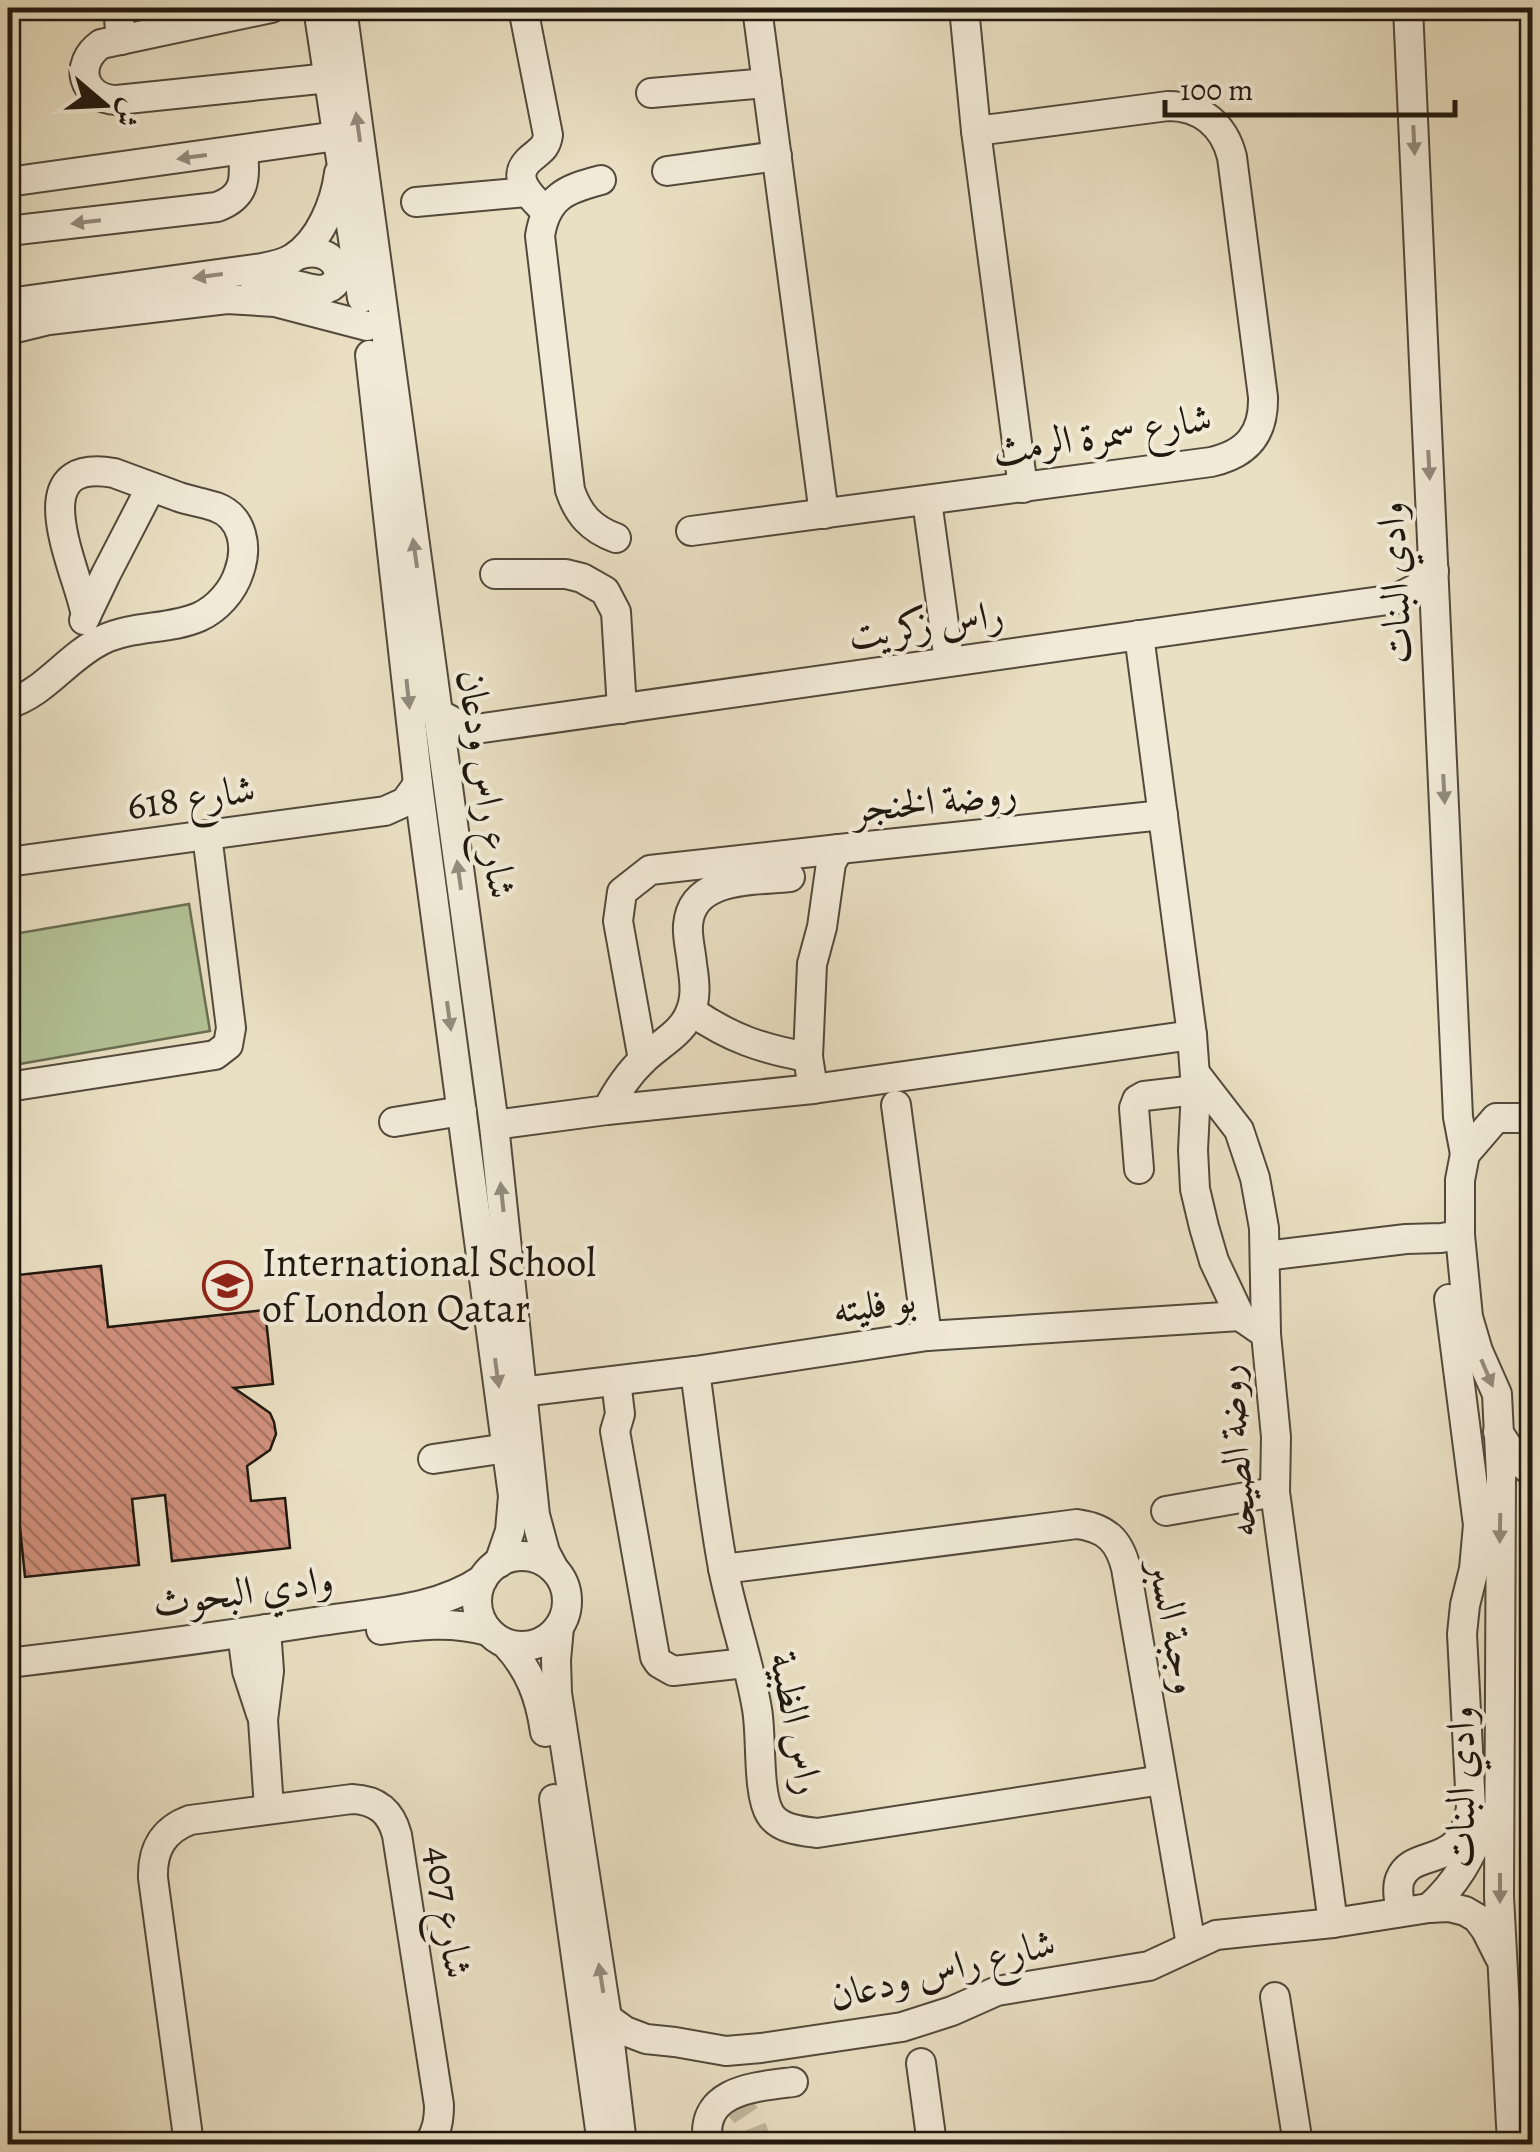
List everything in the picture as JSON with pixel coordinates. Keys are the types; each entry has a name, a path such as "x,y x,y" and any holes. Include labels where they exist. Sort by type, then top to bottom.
{"street":[{"path":"118,8 122,40"},
{"path":"271,8 101,44 86,60 84,75 88,86 106,100 329,78"},
{"name":"شارع راس ودعان","path":"318,8 367,326 418,784 513,1496 506,1547 491,1571"},
{"name":"شارع راس ودعان","path":"342,8 494,1126 535,1515 554,1570"},
{"path":"523,8 548,134 544,148 525,164 521,179 526,192 546,212"},
{"path":"757,8 824,514"},
{"path":"964,8 976,131 1023,488"},
{"name":"وادي البنات","path":"1408,8 1458,1116 1466,1154 1451,1236 1468,1317 1496,1394 1501,1476 1500,1896 1512,2144"},
{"path":"651,93 767,83"},
{"name":"شارع سمرة الرمث","path":"691,531 1226,459 1251,441 1263,413 1262,397 1232,157 1217,125 1199,112 1178,106 976,131"},
{"path":"8,182 243,150 339,146 337,187 330,208 298,254 285,262 8,303"},
{"path":"8,231 217,207 240,190 244,181 243,150"},
{"path":"667,171 777,156"},
{"path":"600,180 567,190 556,198 546,212 540,236 570,490 582,516 616,538"},
{"path":"416,202 526,192"},
{"path":"8,330 49,320 213,300 290,285 322,290 333,284 337,266 330,256 318,252 298,254"},
{"path":"213,300 275,302 367,326"},
{"path":"8,704 38,689 75,656 119,633 209,612 238,576 242,560 239,526 232,516 217,508 101,471 84,473 72,480 58,506 59,522 86,616"},
{"path":"75,656 86,616 151,487"},
{"path":"927,501 948,661"},
{"name":"راس زكريت","path":"469,730 1395,599 1416,588 1434,571"},
{"path":"495,574 566,574 605,591 616,612 622,709"},
{"path":"1395,599 1422,610 1436,622"},
{"name":"روضة الصيحه","path":"1139,635 1192,1035 1196,1081 1195,1189 1214,1261 1240,1316 1266,1334 1276,1437 1275,1492 1333,1923"},
{"path":"437,713 469,730 443,760"},
{"path":"385,811 405,802 418,784"},
{"path":"385,811 409,817 424,828"},
{"name":"شارع 618","path":"8,862 385,811"},
{"name":"روضة الخنجر","path":"813,1089 808,1057 812,964 822,928 831,863 839,850 1163,815"},
{"path":"8,1087 215,1055 228,1045 230,1028 207,835"},
{"path":"643,1060 618,920 622,892 650,870 839,850"},
{"path":"607,1110 621,1084 684,1024 691,1012 695,982 688,922 698,899 720,885 790,878"},
{"path":"691,1012 731,1036 778,1052 808,1057"},
{"path":"494,1126 813,1089 1192,1035"},
{"path":"1139,1169 1134,1108 1137,1100 1196,1081 1240,1130 1255,1178 1264,1228 1266,1334"},
{"path":"896,1106 927,1336"},
{"path":"394,1122 462,1111"},
{"path":"1466,1154 1496,1118 1532,1118"},
{"path":"1264,1256 1451,1236 1478,1525 1462,1634 1471,1808 1462,1838 1450,1849 1404,1872 1398,1886 1400,1912"},
{"name":"بو فليته","path":"521,1392 927,1336 1240,1316"},
{"name":"راس الظبية","path":"695,1371 723,1569 759,1720 763,1796 770,1816 788,1828 818,1833 1162,1780"},
{"path":"607,1382 620,1414 616,1432 654,1657 673,1671 746,1663"},
{"path":"1497,1430 1516,1460 1532,1472"},
{"path":"434,1458 507,1448"},
{"path":"1166,1511 1275,1492"},
{"name":"وجبة السبر","path":"723,1569 1064,1525 1078,1524 1104,1531 1116,1540 1126,1568 1192,1945"},
{"path":"602,2144 542,1712 533,1682 478,1611 479,1589 491,1571 508,1559 537,1559 554,1570 566,1591 567,1604 559,1626 557,1693 607,2018 622,2144"},
{"name":"وادي البحوث","path":"255,1640 426,1604 456,1595 491,1571"},
{"name":"وادي البحوث","path":"10,1666 432,1624 451,1624 497,1637"},
{"path":"497,1637 516,1646 536,1644 559,1626"},
{"path":"255,1640 255,1700 263,1720 269,1808"},
{"path":"1429,1908 1463,1871 1500,1774"},
{"name":"شارع 407","path":"189,2144 153,1878 154,1854 164,1836 182,1823 269,1808 362,1799 382,1808 394,1825 438,2105 439,2120 429,2144"},
{"name":"شارع راس ودعان","path":"607,2018 646,2039 736,2051 880,2032 940,2015 997,1991 1149,1966 1216,1934 1333,1923 1429,1908 1449,1907 1477,1918 1503,1964"},
{"path":"1276,1997 1298,2144"},
{"path":"612,2070 626,2052 646,2039"},
{"path":"921,2064 932,2144"},
{"path":"708,2144 706,2136 712,2113 727,2095 793,2082"}],"green space":[{"path":"189,904 210,1031 8,1066 8,935"}],"building":[{"path":"101,1266 108,1327 265,1310 273,1384 234,1388 270,1413 274,1422 276,1434 270,1450 247,1466 251,1501 285,1498 290,1548 172,1561 165,1495 132,1499 139,1565 25,1577 8,1410 8,1276"}],"tunnel":[{"path":"727,2095 747,2117 757,2144"}],"place":[{"name":"International School of London Qatar","path":"227,1285"}]}
